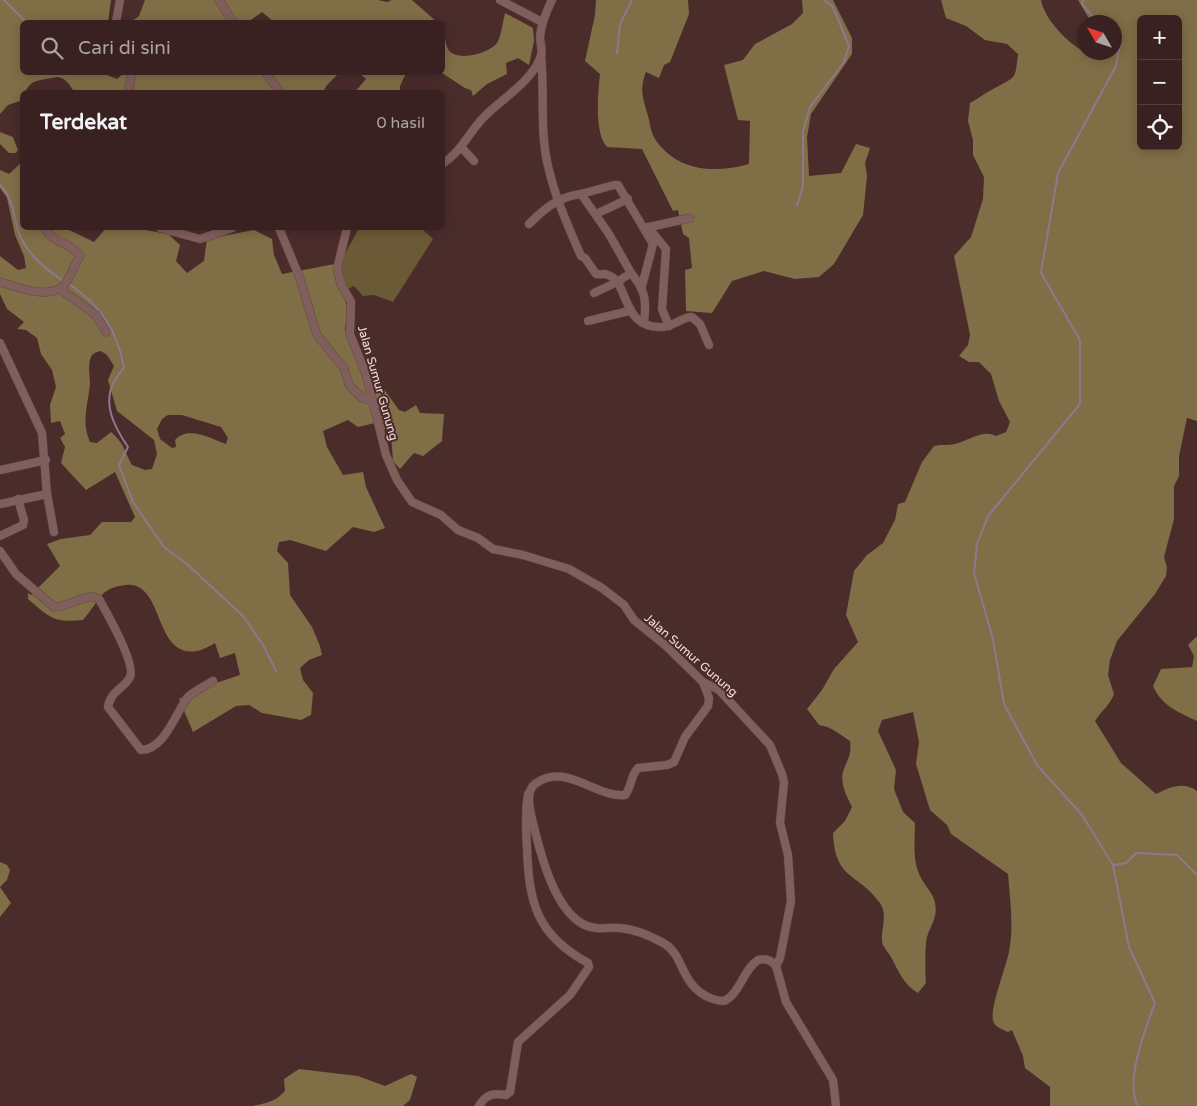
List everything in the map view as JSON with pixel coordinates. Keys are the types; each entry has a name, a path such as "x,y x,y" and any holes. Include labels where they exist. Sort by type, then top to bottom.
{"street":[{"path":"116,20 120,0"},
{"path":"219,0 232,20"},
{"path":"500,0 542,22"},
{"path":"552,0 542,22 540,38 548,170 557,200 581,256 585,258 596,274 608,275 617,282 629,311 644,322 657,327 669,326 692,316 700,324 709,345"},
{"path":"445,162 462,148 483,118 531,72 542,55"},
{"path":"531,72 543,75"},
{"path":"128,90 131,75"},
{"path":"267,75 278,90"},
{"path":"462,148 474,161"},
{"path":"529,224 544,209 557,200 618,185 646,227 666,249 662,309 669,326"},
{"path":"581,194 596,214 631,273 642,286 645,295 644,322"},
{"path":"596,214 628,199"},
{"path":"646,227 690,218"},
{"path":"642,286 652,244 646,227"},
{"path":"0,282 46,293 64,284 80,256 79,253 52,237 47,230"},
{"path":"168,230 200,238 226,230"},
{"path":"280,230 299,276 317,335 344,368 349,385 362,398 372,400"},
{"name":"Jalan Sumur Gunung","path":"346,230 338,263 337,276 351,302 350,334 361,360 389,463 397,480 412,502 441,515 458,530 478,538 493,549 523,555 569,569 602,588 624,605 634,620 666,646 703,682 719,690 770,746 782,774 784,790 780,823 788,855 791,901 782,949 776,966"},
{"path":"594,292 617,282 631,273"},
{"path":"64,284 96,315 106,332"},
{"path":"588,321 629,311"},
{"path":"0,343 42,433 54,532"},
{"path":"0,470 46,460"},
{"path":"0,504 48,494"},
{"path":"0,536 23,525 24,520 18,499"},
{"path":"0,551 16,574 54,608 59,608 91,596 100,599 120,636 132,670 128,680 113,694 108,707 139,748 146,750 166,734 188,697 213,681"},
{"path":"479,1106 490,1094 508,1094 511,1090 515,1048 518,1042 570,995 589,967 588,963 562,948 551,936 534,905 530,893 527,864 525,808 528,792 538,782 556,777 578,781 614,794 625,795 628,791 632,774 638,768 667,765 674,762 685,737 708,706 709,698 703,682"},
{"path":"528,792 534,826 553,888 562,903 578,919 590,927 621,928 640,933 664,944 672,950 690,984 703,994 720,1001 732,997 749,969 758,960 769,960 776,966 786,1002 834,1080 836,1106"}],"shaded area":[{"path":"0,0 111,0 108,20 20,20 20,75 107,75 117,79 122,75 337,75 324,90 73,90 65,80 57,77 34,82 26,90 20,90 20,101 8,105 0,114"},
{"path":"145,0 378,0 387,2 392,0 412,0 435,20 272,20 262,12 251,20 134,20 139,16"},
{"path":"596,0 688,0 689,14 670,62 664,65 659,78 646,72 642,94 652,134 664,150 685,164 709,169 722,169 749,164 750,121 738,120 724,65 743,60 755,44 792,24 803,13 802,0 833,0 852,38 852,54 811,114 807,137 809,176 841,173 856,144 870,148 865,163 867,176 863,215 834,264 819,277 795,279 764,271 732,281 712,313 686,311 685,270 692,268 689,238 683,234 678,210 673,211 642,149 607,147 600,132 598,92 600,74 585,61 595,15"},
{"path":"941,0 1041,0 1043,8 1057,29 1077,48 1077,60 1122,60 1122,15 1087,15 1078,0 1197,0 1197,421 1187,418 1179,456 1179,476 1174,486 1174,519 1164,557 1167,567 1166,576 1155,594 1117,641 1110,660 1108,675 1114,694 1095,721 1121,763 1156,794 1176,786 1187,786 1197,791 1197,1106 1050,1106 1050,1087 1025,1068 1023,1056 1012,1030 1008,1032 1001,1029 993,1020 994,1006 1007,959 1011,933 1008,874 951,834 947,825 930,810 916,764 919,742 913,712 882,720 878,731 896,770 894,789 903,812 915,823 914,850 917,870 933,896 936,908 935,917 926,941 926,983 918,993 905,982 883,945 884,912 880,903 872,893 843,868 838,860 835,849 833,833 845,821 852,807 842,781 843,772 850,754 850,741 832,729 819,725 807,709 822,690 834,669 858,642 846,615 854,571 867,555 883,543 895,520 898,504 905,502 922,462 934,446 955,444 981,434 996,436 1006,432 1010,422 999,401 991,374 979,362 969,362 959,356 968,345 970,335 954,256 971,237 983,199 984,177 973,155 973,140 968,121 970,103 1013,77 1018,54 1007,44 985,40 966,26 946,18"},
{"path":"505,13 533,28 534,41 529,65 518,58 506,63 507,74 487,84 473,96 471,90 445,75 445,36 447,47 452,53 465,56 481,53 493,47 501,33"},
{"path":"361,75 405,75 400,90 357,90 366,79"},
{"path":"0,132 13,137 18,150 16,153 9,153 0,144"},
{"path":"20,164 20,230 69,230 94,242 104,230 146,230 168,234 180,245 176,261 187,273 204,261 207,239 254,230 272,239 274,255 282,274 340,263 348,289 343,293 348,310 345,329 360,369 373,374 399,410 405,412 416,405 420,413 444,414 442,441 423,456 414,453 400,469 393,461 391,434 375,423 358,427 348,420 323,431 327,447 343,475 363,472 366,487 385,528 374,532 353,527 326,551 290,540 279,542 277,551 288,563 290,595 312,627 322,655 309,660 300,668 303,680 313,693 311,715 301,720 262,713 249,705 236,706 193,732 179,699 200,685 219,682 240,675 235,653 220,658 215,643 197,651 183,650 173,644 165,633 154,606 147,595 138,587 126,585 107,591 99,598 83,620 65,621 53,618 28,599 28,593 31,595 60,566 47,544 61,539 90,535 102,522 131,522 135,517 115,472 86,490 61,463 65,447 60,438 65,434 60,421 51,423 50,405 56,387 52,370 41,354 37,338 26,330 17,329 24,322 7,309 0,294 0,256 18,270 26,268 24,256 15,235 7,198 0,188 0,170 9,174","holes":["101,351 107,355 114,366 108,380 117,411 154,440 157,454 152,469 145,470 132,465 122,444 111,432 97,443 90,442 87,435 86,413 90,384 89,363 92,355 95,353","168,415 182,415 221,427 228,438 226,444 193,433 181,436 175,440 176,447 172,448 160,439 157,429 162,419"]},
{"path":"358,230 423,230 433,239 393,302 374,295 363,296 354,286 348,289 340,263"},
{"path":"1196,637 1197,721 1166,703 1161,699 1153,686 1161,669 1192,667 1194,656 1188,645"},
{"path":"0,862 7,865 10,870 7,880 0,887"},
{"path":"0,887 11,903 0,917"},
{"path":"299,1069 358,1076 385,1086 411,1074 417,1077 410,1100 403,1106 253,1106 278,1098 285,1091 284,1079"}],"waterway":[{"path":"4,0 24,20"},
{"path":"617,53 620,24 632,0"},
{"path":"797,206 803,186 803,131 810,107 844,62 849,46 833,7 824,0"},
{"path":"1083,0 1082,4 1091,15"},
{"path":"1117,60 1116,66 1058,173 1041,273 1080,340 1080,404 988,516 977,544 974,573 993,639 1004,704 1037,765 1082,815 1113,865 1129,947 1155,1003 1142,1040 1135,1070 1133,1084 1134,1096 1138,1106"},
{"path":"0,185 8,197 18,231 25,245 40,263 65,282"},
{"path":"69,284 90,301 106,320 117,341 121,354 124,367 115,380 109,397 114,424 128,447 119,465 133,502 164,547 188,565 243,616 263,645 276,671"},
{"path":"1113,865 1126,863 1136,853 1177,855 1197,875"}]}
